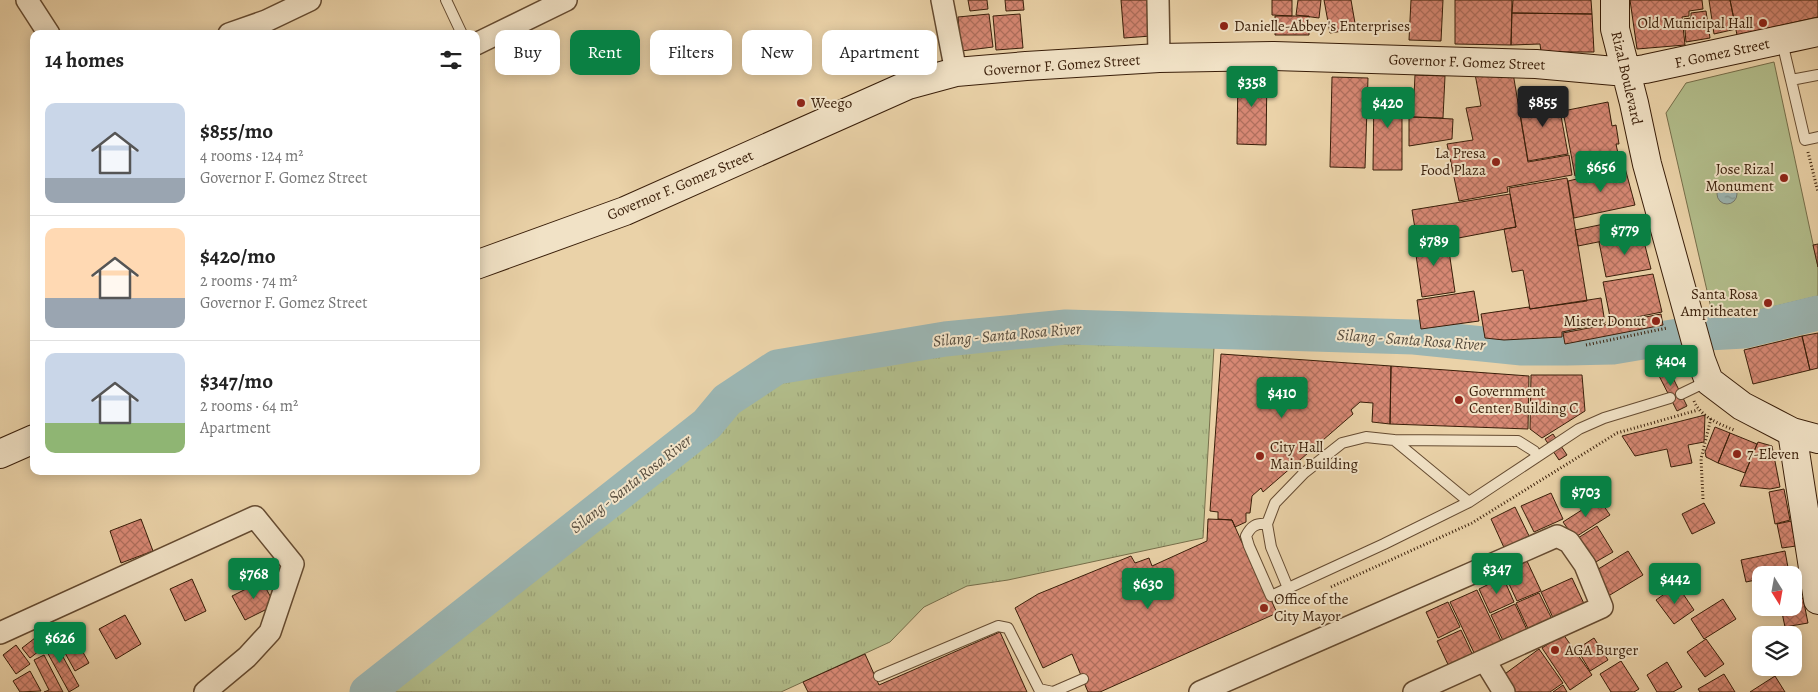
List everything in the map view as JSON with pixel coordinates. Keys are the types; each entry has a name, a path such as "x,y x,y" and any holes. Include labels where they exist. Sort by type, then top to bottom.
{"street":[{"path":"27,0 46,30"},
{"path":"240,30 266,21 310,0"},
{"path":"480,42 566,0"},
{"path":"942,0 956,72"},
{"path":"1158,0 1159,58"},
{"name":"Rizal Boulevard","path":"1615,0 1615,29 1647,164 1678,322 1711,378"},
{"name":"F. Gomez Street","path":"1626,72 1818,32"},
{"name":"Governor F. Gomez Street","path":"480,265 625,211 908,85 956,72 1159,58 1293,56 1536,64 1626,72"},
{"path":"1711,378 1742,406 1792,432 1818,439"},
{"path":"1792,432 1818,600"},
{"path":"0,454 30,441"},
{"path":"0,633 255,517 293,564 270,632 247,657 205,692"},
{"path":"1200,692 1557,536 1570,542 1585,564 1602,607 1414,692"},
{"path":"1485,660 1504,692"}],"lane":[{"path":"446,0 460,30"},
{"path":"1781,40 1805,140 1818,137"},
{"path":"1791,80 1818,74"},
{"path":"1681,394 1711,378"},
{"path":"1267,524 1258,524 1251,528 1246,536 1248,546 1271,596 1469,502 1579,429 1670,398"},
{"path":"1288,588 1271,547 1267,524 1275,503 1286,490 1342,443 1366,437 1394,440 1518,441 1534,451 1538,456"},
{"path":"1394,440 1469,502"},
{"path":"879,676 998,626 1008,628 1039,689 1053,692 1082,679"}],"path":[{"path":"1805,140 1818,192"},
{"path":"1586,345 1678,322"},
{"path":"1703,499 1701,459 1709,423 1711,378"},
{"path":"1546,450 1559,469"},
{"path":"1456,508 1472,523"}],"green space":[{"path":"1774,62 1818,267 1818,296 1714,321 1666,113 1686,83"},
{"path":"971,342 1214,347 1203,538 1008,580 967,586 924,607 890,642 781,692 379,692 478,611 673,462 709,441 739,409 781,378 893,360"}],"water":[{"path":"1723,184 1731,184 1737,190 1737,198 1731,204 1723,204 1717,198 1717,190"}],"building":[{"path":"968,0 987,0 988,9 970,11"},
{"path":"1005,0 1023,0 1024,10 1006,11"},
{"path":"1121,0 1148,0 1151,36 1124,38"},
{"path":"1272,0 1292,0 1292,16 1272,15"},
{"path":"1298,0 1321,0 1319,18 1296,15"},
{"path":"1324,0 1351,0 1356,29 1330,33"},
{"path":"1411,0 1443,0 1441,41 1409,40"},
{"path":"1455,0 1512,0 1511,45 1455,44"},
{"path":"1513,0 1591,0 1592,14 1512,13"},
{"path":"1630,0 1702,0 1703,9 1689,11 1689,16 1682,17 1685,45 1637,49"},
{"path":"1709,0 1730,0 1736,29 1714,34"},
{"name":"Old Municipal Hall","path":"1730,0 1818,0 1818,17 1737,35"},
{"path":"1706,11 1710,38 1686,42 1684,19 1691,18 1691,13"},
{"path":"1512,13 1592,14 1594,52 1541,52 1540,44 1511,45"},
{"path":"989,14 993,47 961,51 958,17"},
{"path":"1020,14 1023,48 996,50 993,16"},
{"path":"1275,16 1309,16 1309,35 1275,35"},
{"path":"1238,72 1267,72 1266,145 1237,144"},
{"path":"1513,73 1528,162 1569,155 1572,175 1507,187 1508,192 1459,201 1447,144 1473,140 1466,108 1481,106 1475,74"},
{"path":"1415,75 1445,76 1443,118 1413,117"},
{"path":"1332,77 1368,78 1365,168 1330,167"},
{"path":"1374,88 1402,88 1402,170 1373,170"},
{"path":"1557,94 1568,154 1528,161 1518,101"},
{"path":"1608,102 1612,126 1616,125 1619,144 1616,144 1621,168 1575,176 1563,111"},
{"path":"1409,118 1453,119 1452,139 1409,146"},
{"path":"1625,168 1635,205 1574,218 1568,181"},
{"path":"1567,178 1587,301 1530,309 1523,270 1512,272 1504,229 1516,227 1509,188"},
{"path":"1510,194 1516,227 1448,240 1447,237 1417,241 1412,210"},
{"path":"1638,217 1643,233 1578,246 1575,230"},
{"path":"1642,234 1651,269 1606,277 1599,242"},
{"path":"1447,237 1455,292 1422,297 1414,241"},
{"path":"1818,244 1818,267 1813,245"},
{"path":"1653,274 1662,312 1611,322 1603,282"},
{"path":"1474,291 1479,321 1421,329 1417,300"},
{"path":"1601,298 1605,323 1562,332 1562,337 1504,340 1485,338 1481,314 1529,307 1530,309"},
{"path":"1661,314 1663,325 1565,344 1563,333"},
{"path":"1818,333 1818,368 1810,370 1802,336"},
{"path":"1802,336 1810,370 1753,384 1744,350"},
{"name":"City Hall Main Building","path":"1221,354 1391,366 1390,424 1372,422 1373,403 1360,402 1351,410 1353,414 1263,492 1261,488 1252,496 1250,513 1246,513 1246,522 1235,527 1232,520 1218,519 1218,512 1210,511"},
{"path":"1665,362 1687,406 1677,411 1655,368"},
{"name":"Government Center Building C","path":"1391,366 1529,376 1528,429 1390,424"},
{"path":"1531,375 1582,375 1585,411 1542,438 1530,429"},
{"path":"1705,415 1704,442 1688,445 1692,463 1671,467 1667,449 1635,456 1622,436"},
{"path":"1715,427 1730,433 1718,463 1706,457 1705,452"},
{"path":"1730,433 1757,444 1745,473 1718,463"},
{"path":"1553,434 1567,455 1559,460 1545,439"},
{"path":"1758,442 1772,446 1780,487 1770,489 1740,486"},
{"path":"1784,489 1790,520 1775,524 1769,492"},
{"path":"1551,493 1563,519 1534,532 1521,506"},
{"path":"1599,499 1610,515 1574,538 1563,522"},
{"path":"1704,503 1715,523 1692,534 1682,514"},
{"path":"1515,507 1531,540 1506,552 1491,519"},
{"path":"141,519 153,551 121,563 110,531"},
{"path":"1208,519 1232,520 1260,583 1263,582 1277,613 1100,692 1088,692 1072,654 1043,668 1015,608 1038,594 1131,556 1135,563 1149,558 1152,566 1207,541"},
{"path":"1791,521 1796,546 1782,548 1777,524"},
{"path":"1597,526 1613,552 1594,563 1578,538"},
{"path":"1628,551 1643,575 1605,598 1590,574"},
{"path":"1785,551 1788,566 1752,566 1752,581 1746,582 1741,560"},
{"path":"1527,561 1541,591 1517,601 1503,571"},
{"path":"1503,577 1514,602 1490,613 1479,589"},
{"path":"1572,578 1586,608 1555,622 1541,592"},
{"path":"192,579 206,611 185,621 170,589"},
{"path":"262,581 275,605 245,620 232,596"},
{"path":"1677,585 1694,610 1674,624 1656,600"},
{"path":"1477,590 1503,645 1476,657 1450,602"},
{"path":"1539,593 1554,623 1530,633 1516,603"},
{"path":"1802,598 1808,623 1785,626 1783,616 1802,616"},
{"path":"1723,599 1736,619 1704,639 1691,619"},
{"path":"1448,602 1460,627 1438,638 1426,612"},
{"path":"1515,604 1529,634 1505,645 1491,615"},
{"path":"125,615 141,644 116,659 99,629"},
{"path":"69,627 89,663 75,671 55,635"},
{"path":"1461,630 1476,662 1452,673 1437,641"},
{"path":"1000,632 1027,692 808,692 803,682 865,654 879,685"},
{"path":"1563,634 1592,675 1570,690 1542,648"},
{"path":"51,635 79,686 69,692 41,641"},
{"path":"35,638 43,648 30,658 22,648"},
{"path":"1594,638 1608,660 1590,671 1577,649"},
{"path":"1706,639 1724,664 1705,677 1687,652"},
{"path":"16,645 30,664 16,674 3,655"},
{"path":"1539,649 1563,683 1550,692 1513,692 1502,676"},
{"path":"44,655 63,692 44,692 49,690 34,660"},
{"path":"1621,661 1639,689 1634,692 1611,692 1600,674"},
{"path":"1667,662 1682,687 1673,692 1657,692 1647,675"},
{"path":"30,671 41,691 20,692 13,681"},
{"path":"1724,674 1735,692 1700,692 1698,689"},
{"path":"1775,676 1785,692 1750,692"},
{"path":"1563,685 1567,692 1553,692"}],"waterway":[{"name":"Silang - Santa Rosa River","path":"367,692 707,424 727,400 777,367 945,339 1066,327 1414,337 1522,348 1567,348 1613,347 1690,334 1744,331 1818,313"}],"place":[{"name":"Old Municipal Hall","path":"1763,23"},
{"name":"Danielle-Abbey's Enterprises","path":"1224,26"},
{"name":"Weego","path":"801,103"},
{"name":"La Presa Food Plaza","path":"1496,162"},
{"name":"Jose Rizal Monument","path":"1784,178"},
{"name":"Santa Rosa Ampitheater","path":"1768,303"},
{"name":"Mister Donut","path":"1656,321"},
{"name":"Government Center Building C","path":"1459,400"},
{"name":"7-Eleven","path":"1737,454"},
{"name":"City Hall Main Building","path":"1260,456"},
{"name":"Office of the City Mayor","path":"1264,608"},
{"name":"AGA Burger","path":"1555,650"}]}
